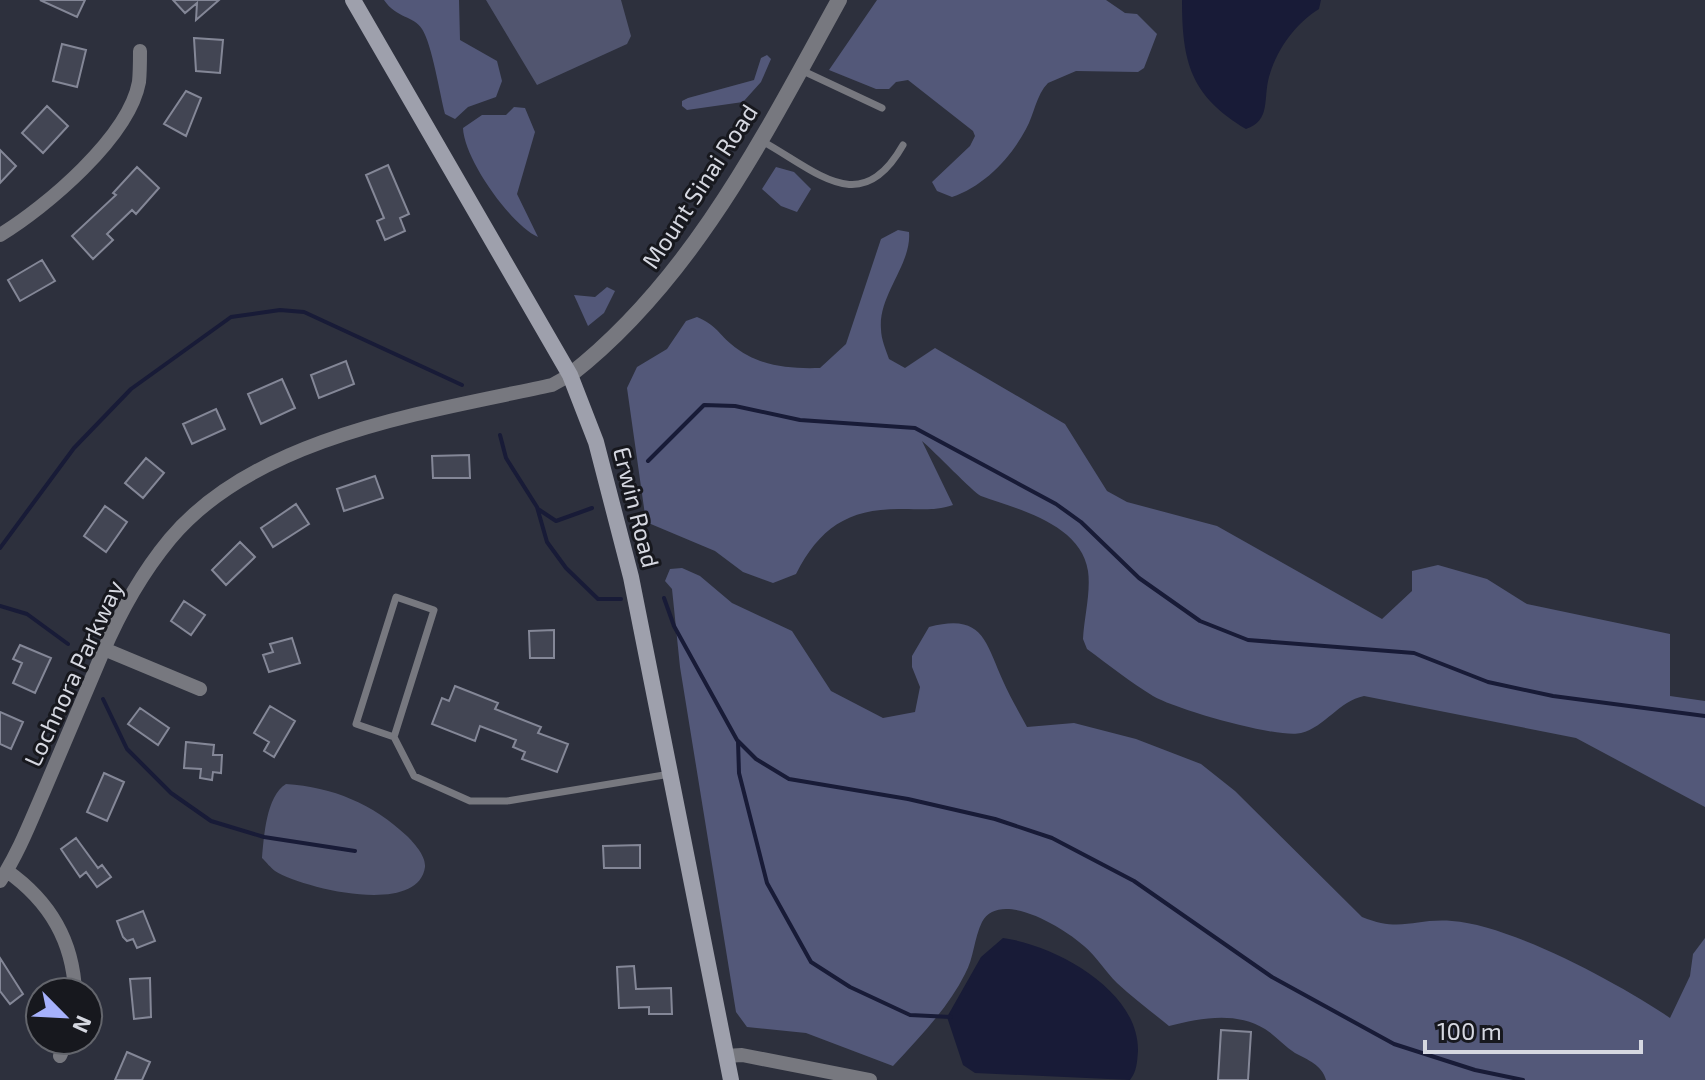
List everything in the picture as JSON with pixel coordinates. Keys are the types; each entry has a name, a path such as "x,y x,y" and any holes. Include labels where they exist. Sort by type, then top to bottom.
{"main road":[{"name":"Erwin Road","path":"353,0 570,375 589,419 617,519 731,1080"}],"street":[{"name":"Mount Sinai Road","path":"570,375 603,349 665,284 760,140 839,0"},
{"path":"0,235 55,196 95,155 134,95 139,82 140,51"},
{"name":"Lochnora Parkway","path":"3,876 131,594 171,538 193,515 236,483 302,450 385,423 552,385 570,375"},
{"path":"104,649 200,689"},
{"path":"3,876 51,912 70,953 73,976"},
{"path":"726,1056 742,1055 870,1080"}],"lane":[{"path":"801,70 882,108"},
{"path":"760,140 836,181 855,186 873,182 890,167 903,145"},
{"path":"394,737 434,610 396,597 356,724 394,737 414,776 470,801 507,801 670,774"}],"shaded area":[{"path":"384,0 459,0 460,40 497,61 502,81 496,97 468,107 455,119 445,114 426,36 414,21 394,11"},
{"path":"486,0 621,0 631,36 627,44 537,85"},
{"path":"877,0 1106,0 1125,13 1137,14 1157,34 1144,68 1138,72 1076,71 1048,83 1026,129 1004,161 975,186 952,197 937,191 932,182 970,146 975,136 973,131 908,80 896,82 889,89 876,89 829,70"},
{"path":"1182,0 1321,0 1319,9 1288,38 1277,57 1269,77 1263,115 1254,125 1246,129 1227,117 1213,104 1193,76 1184,42"},
{"path":"767,55 771,59 761,82 743,102 687,110 682,106 682,101 688,98 754,80 761,58"},
{"path":"514,107 525,108 535,132 517,194 538,237 515,219 491,190 465,141 463,128 482,115 506,115"},
{"path":"776,167 794,172 811,189 797,212 781,206 762,189"},
{"path":"898,230 909,232 909,244 881,316 882,337 889,359 905,368 935,348 1065,424 1107,491 1127,502 1217,526 1382,619 1412,591 1412,571 1438,565 1487,579 1527,604 1670,634 1670,696 1705,701 1705,807 1576,738 1364,696 1347,703 1310,730 1289,734 1227,722 1165,702 1087,649 1083,639 1088,571 1083,555 1073,541 1061,530 1029,513 981,496 922,441 953,505 934,509 867,512 852,517 838,524 815,544 796,574 773,583 743,572 715,551 646,522 627,388 637,367 667,349 686,321 697,317 741,351 762,362 784,367 820,368 846,344 881,239"},
{"path":"607,287 615,291 604,313 588,326 574,295 595,297"},
{"path":"682,568 700,576 732,603 792,631 831,691 883,718 915,712 920,687 912,667 912,656 929,627 961,624 971,627 986,643 1027,727 1074,723 1136,739 1201,764 1235,791 1362,917 1398,925 1452,921 1504,933 1595,973 1670,1018 1690,976 1693,954 1705,938 1705,1080 1326,1080 1314,1064 1254,1023 1218,1018 1169,1026 1117,983 1093,955 1063,930 1033,915 1003,909 991,913 982,922 968,968 958,987 893,1066 806,1033 747,1027 736,1012 680,667 672,589 665,581 670,569"},
{"path":"286,784 336,793 366,806 394,825 413,842 424,858 425,867 418,882 402,891 382,895 358,894 309,885 275,871 262,858 264,839 270,807"},
{"path":"1003,938 1024,942 1069,961 1109,990 1125,1009 1135,1029 1138,1051 1130,1080 975,1073 963,1065 947,1017 981,957"}],"building":[{"path":"40,0 85,0 77,17"},
{"path":"173,0 219,0 196,20 197,3 185,13"},
{"path":"194,38 223,40 220,73 196,71"},
{"path":"62,44 86,50 77,87 53,81"},
{"path":"186,91 201,98 186,136 164,124"},
{"path":"47,106 68,126 43,153 22,133"},
{"path":"0,150 16,166 0,183"},
{"path":"388,165 409,214 400,218 405,231 385,240 377,221 384,218 366,175"},
{"path":"137,167 159,188 136,214 132,210 107,234 113,240 93,259 72,236 116,195 113,193"},
{"path":"42,260 55,281 20,301 8,280"},
{"path":"346,361 354,384 319,398 311,375"},
{"path":"282,379 295,408 261,424 248,394"},
{"path":"216,409 225,429 192,444 183,424"},
{"path":"469,455 470,478 433,478 432,456"},
{"path":"146,458 164,473 143,498 125,483"},
{"path":"375,476 383,498 344,511 337,489"},
{"path":"296,504 309,524 273,547 261,528"},
{"path":"105,506 127,522 106,552 84,536"},
{"path":"240,542 255,557 226,585 212,570"},
{"path":"184,601 205,615 191,635 171,621"},
{"path":"554,630 554,658 530,658 529,631"},
{"path":"292,638 300,663 269,672 263,655 273,652 270,644"},
{"path":"20,645 51,658 35,693 13,683 22,663 13,659"},
{"path":"455,686 498,703 495,709 541,727 538,733 568,744 557,772 522,759 525,752 513,747 516,740 480,726 475,741 432,724 442,698 449,701"},
{"path":"270,706 295,721 274,757 264,751 269,742 254,733"},
{"path":"140,708 169,728 158,745 128,724"},
{"path":"0,712 23,722 11,749 0,744"},
{"path":"186,742 214,745 213,755 222,755 221,773 213,772 212,780 200,778 201,769 184,768"},
{"path":"104,773 124,782 107,821 87,812"},
{"path":"76,838 98,868 102,865 111,877 97,887 86,872 80,877 61,849"},
{"path":"640,845 640,868 604,868 603,846"},
{"path":"143,911 155,941 137,948 133,939 127,941 123,937 117,921"},
{"path":"0,958 23,994 10,1004 0,991"},
{"path":"634,966 636,989 671,988 672,1014 649,1014 649,1007 619,1008 617,967"},
{"path":"150,978 151,1017 134,1019 130,979"},
{"path":"1221,1030 1251,1032 1248,1080 1218,1080"},
{"path":"127,1052 150,1062 142,1080 115,1080"}],"waterway":[{"path":"0,548 74,448 131,389 231,317 280,310 304,312 462,385"},
{"path":"648,461 704,405 735,406 800,420 915,428 1056,504 1081,522 1139,578 1200,621 1248,640 1414,653 1488,682 1553,696 1705,716"},
{"path":"500,435 506,458 537,507 547,542 566,568 598,599 621,599"},
{"path":"538,509 556,521 592,508"},
{"path":"664,598 674,626 737,740 756,759 789,779 908,799 995,819 1052,838 1134,881 1272,977 1394,1044 1475,1070 1523,1080"},
{"path":"0,606 27,614 68,644"},
{"path":"103,699 127,749 171,793 211,821 264,837 355,851"},
{"path":"738,741 739,773 767,883 811,962 850,987 910,1015 951,1017"}]}
